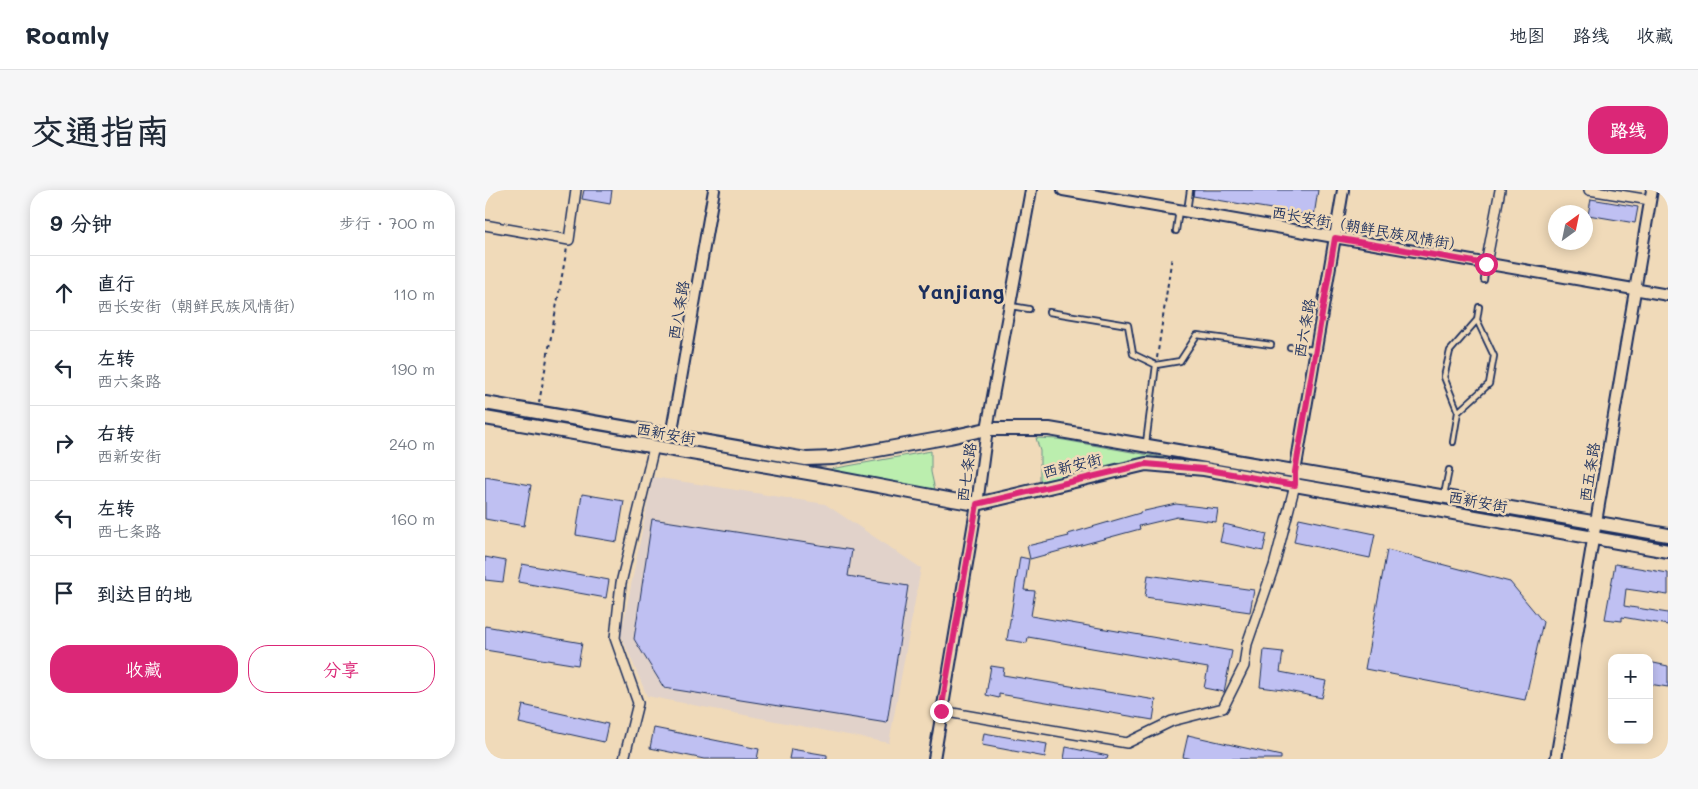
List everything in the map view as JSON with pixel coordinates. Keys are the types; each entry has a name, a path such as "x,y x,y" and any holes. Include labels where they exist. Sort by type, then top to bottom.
{"main road":[{"name":"西新安街","path":"485,404 806,459 833,458 987,429 1049,429 1668,535"},
{"name":"西新安街","path":"485,418 977,504 1146,464 1203,469 1668,551"}],"street":[{"path":"485,225 569,240 576,190"},
{"name":"西八条路","path":"671,436 715,190"},
{"name":"西七条路","path":"934,759 977,504 987,429 1031,190"},
{"name":"西长安街（朝鲜民族风情街）","path":"1063,190 1668,295"},
{"name":"西六条路","path":"1295,472 1343,190"},
{"path":"1486,264 1499,190"},
{"path":"1589,190 1651,195"},
{"name":"西五条路","path":"1556,759 1651,195"},
{"path":"624,759 638,703 615,638 621,584 654,447"},
{"path":"941,711 1127,743 1172,721 1223,708 1244,666 1247,644 1274,566 1295,485 1295,472"}],"lane":[{"path":"1176,231 1190,190"},
{"path":"1484,280 1486,264"},
{"path":"1010,306 1029,309"},
{"path":"1453,442 1458,412 1444,377 1450,351 1477,320 1479,307"},
{"path":"1049,312 1128,325 1133,354 1156,365 1181,361 1197,335 1271,345"},
{"path":"1458,412 1489,384 1494,356 1477,320"},
{"path":"1290,347 1315,350"},
{"path":"1146,446 1156,365"},
{"path":"1444,497 1449,470"}],"path":[{"path":"537,413 569,240"},
{"path":"1156,365 1172,256"}],"shaded area":[{"path":"653,477 825,504 921,568 889,743 647,696 621,635"}],"green space":[{"path":"1036,438 1058,439 1166,458 1040,481 1040,451"},
{"path":"931,451 931,472 935,490 820,471"}],"building":[{"path":"584,190 612,190 610,204 582,199"},
{"path":"1194,190 1318,190 1314,216 1193,196"},
{"path":"1591,199 1638,207 1635,223 1593,216 1593,205 1590,205"},
{"path":"485,477 531,485 524,526 485,519"},
{"path":"582,494 624,501 617,542 576,535"},
{"path":"1176,504 1218,509 1216,522 1177,517 1139,526 1140,529 1030,559 1027,546 1069,536 1068,534 1140,512"},
{"path":"1299,518 1375,534 1370,558 1294,542"},
{"path":"652,519 852,550 848,576 908,586 887,723 664,688 634,639"},
{"path":"1224,524 1267,534 1263,551 1220,542"},
{"path":"1387,550 1510,582 1543,622 1525,700 1365,669"},
{"path":"485,557 506,561 503,582 485,580"},
{"path":"1020,557 1029,559 1024,590 1035,591 1031,616 1232,651 1224,692 1204,688 1208,668 1028,637 1027,643 1007,640"},
{"path":"522,564 609,580 606,598 518,582"},
{"path":"1615,564 1668,573 1668,595 1626,589 1624,606 1668,613 1668,625 1622,617 1622,621 1605,619"},
{"path":"1148,575 1254,590 1250,612 1145,597"},
{"path":"485,626 582,643 578,665 485,650"},
{"path":"1264,650 1283,652 1280,672 1326,681 1322,698 1260,687"},
{"path":"1653,663 1668,666 1668,687 1653,685"},
{"path":"991,666 1004,668 1003,675 1156,700 1153,720 999,694 999,698 986,695"},
{"path":"523,705 608,724 604,742 519,723"},
{"path":"654,728 759,749 757,759 704,759 650,748"},
{"path":"984,733 1047,744 1045,757 982,745"},
{"path":"1188,735 1281,756 1281,759 1191,759 1183,757"},
{"path":"1066,747 1108,756 1107,759 1064,759"},
{"path":"791,749 827,755 827,759 789,759"}],"district":[{"name":"Yanjiang","path":"961,291"}],"route":[{"path":"941,711 977,504 1146,464 1203,469 1295,485 1295,472 1335,238 1486,264"}]}
